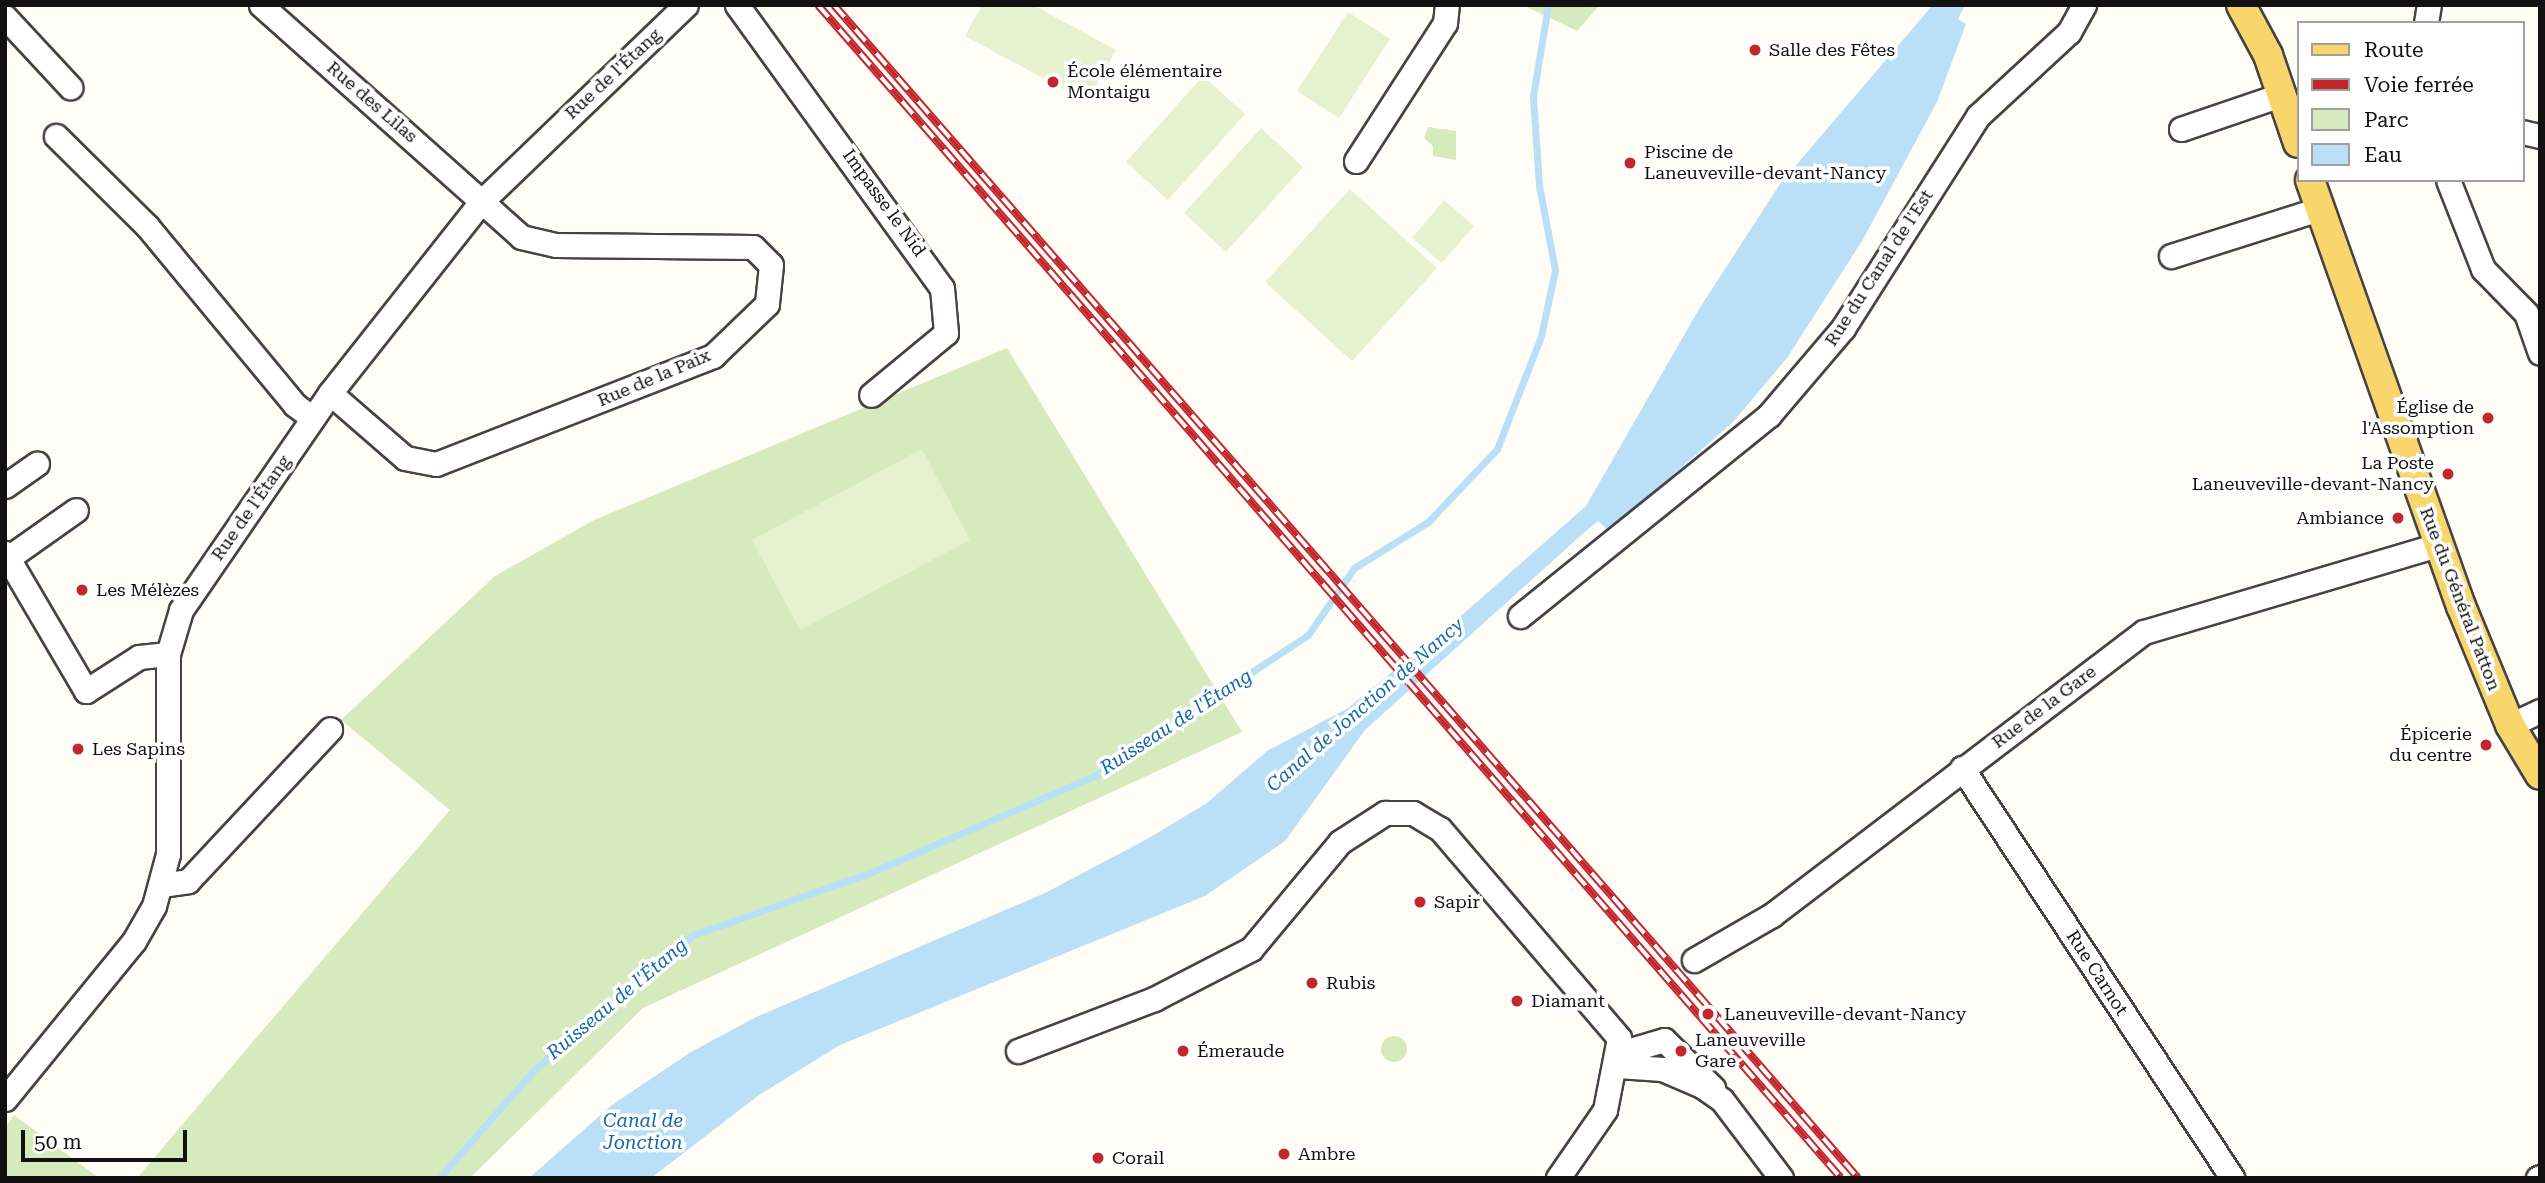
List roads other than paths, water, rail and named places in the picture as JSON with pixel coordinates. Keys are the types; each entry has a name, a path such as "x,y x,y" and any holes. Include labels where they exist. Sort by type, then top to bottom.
{"main road":[{"path":"2241,5 2283,94 2296,133"},
{"name":"Rue du Général Patton","path":"2311,182 2438,545 2510,725 2540,775"}],"street":[{"name":"Rue des Lilas","path":"261,5 481,202"},
{"name":"Rue de l'Étang","path":"5,1099 134,941 161,884 170,837 168,654 181,610 330,393 481,202 686,5"},
{"name":"Impasse le Nid","path":"737,5 942,288 946,333 871,395"},
{"path":"1356,161 1445,23 1447,5"},
{"name":"Rue du Canal de l'Est","path":"1520,616 1769,415 1843,328 1978,116 2069,33 2084,5"},
{"path":"5,17 69,87"},
{"path":"2181,129 2283,94"},
{"path":"56,136 147,226 295,405 313,418"},
{"path":"2449,182 2483,270 2533,311 2540,353"},
{"name":"Rue de la Paix","path":"330,393 405,458 436,464 700,363 763,310 771,295 771,265 760,249 533,243 481,202"},
{"path":"2171,256 2319,209"},
{"path":"5,486 37,464"},
{"path":"76,510 6,555 86,691 139,657 168,654"},
{"name":"Rue de la Gare","path":"1694,960 1772,915 2144,632 2438,545"},
{"path":"2510,725 2540,711"},
{"path":"161,884 188,881 330,729"},
{"name":"Rue Carnot","path":"1962,768 2232,1178"},
{"path":"1018,1051 1154,999 1251,949 1340,842 1398,810 1450,839 1610,1021 1619,1060 1605,1110 1559,1178"},
{"path":"1619,1060 1664,1040 1702,1073 1781,1178"}],"water":[{"path":"1965,5 1958,19 1966,24 1937,102 1862,241 1787,358 1733,422 1609,531 1598,521 1587,530 1365,730 1285,841 1205,896 840,1045 759,1095 651,1178 529,1178 612,1105 691,1052 756,1017 1045,893 1149,838 1207,803 1267,751 1348,708 1469,609 1586,506 1699,309 1780,184 1931,7"}],"waterway":[{"name":"Ruisseau de l'Étang","path":"439,1178 533,1071 693,935 872,872 1094,776 1308,635 1354,568 1428,522 1497,449 1541,336 1555,270 1539,185 1533,96 1548,5"}],"railway":[{"path":"818,5 1841,1178"},
{"path":"834,5 1858,1178"}],"place":[{"name":"Salle des Fêtes","path":"1755,50"},
{"name":"École élémentaire Montaigu","path":"1053,82"},
{"name":"Piscine de Laneuveville-devant-Nancy","path":"1630,163"},
{"name":"Église de l'Assomption","path":"2488,418"},
{"name":"La Poste Laneuveville-devant-Nancy","path":"2448,474"},
{"name":"Ambiance","path":"2398,518"},
{"name":"Les Mélèzes","path":"82,590"},
{"name":"Épicerie du centre","path":"2486,745"},
{"name":"Les Sapins","path":"78,749"},
{"name":"Sapir","path":"1420,902"},
{"name":"Rubis","path":"1312,983"},
{"name":"Diamant","path":"1517,1001"},
{"name":"Laneuveville-devant-Nancy","path":"1708,1014"},
{"name":"Émeraude","path":"1183,1051"},
{"name":"Laneuveville Gare","path":"1681,1051"},
{"name":"Ambre","path":"1284,1154"},
{"name":"Corail","path":"1098,1158"}],"water label":[{"name":"Canal de Jonction de Nancy","path":"1365,705"},
{"name":"Canal de Jonction","path":"643,1132"}]}
